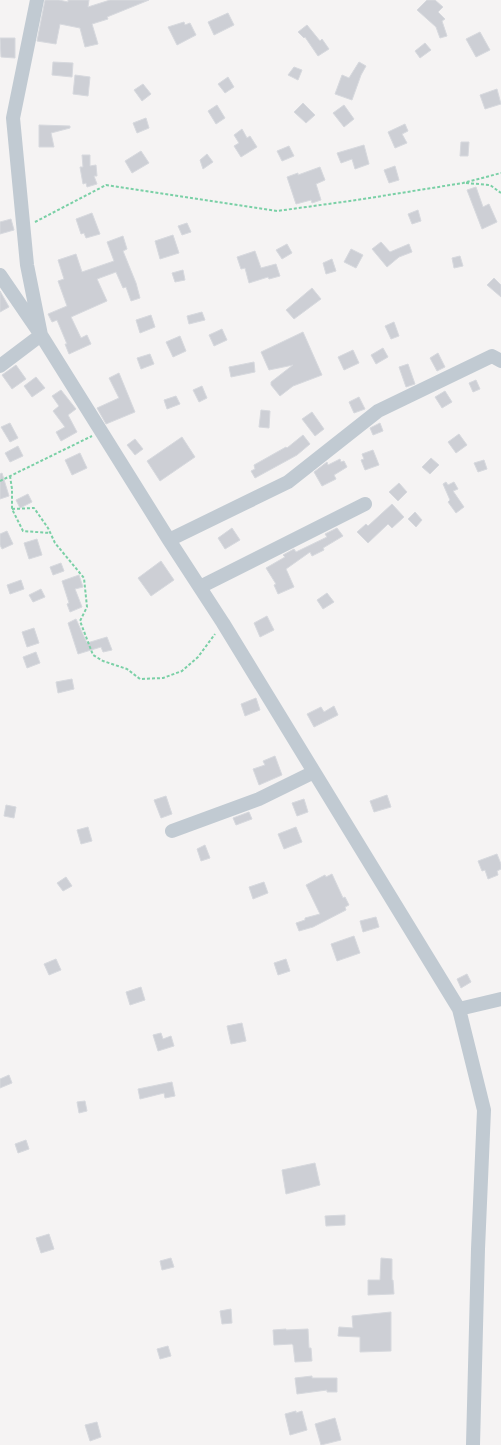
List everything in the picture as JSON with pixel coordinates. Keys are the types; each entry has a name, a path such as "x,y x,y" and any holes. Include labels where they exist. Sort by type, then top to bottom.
{"street":[{"path":"37,0 12,118 27,265 41,335"},
{"path":"0,275 41,335 169,540 223,623 459,1008 484,1110 478,1249 473,1445"},
{"path":"0,366 41,335"},
{"path":"169,540 288,482 378,411 492,356 501,361"},
{"path":"200,587 365,504"},
{"path":"172,831 259,799 314,772"},
{"path":"459,1008 501,999"}],"path":[{"path":"23,225 28,225 106,185 277,211 357,200 463,182 501,173"},
{"path":"463,182 490,185 501,193"},
{"path":"0,481 102,432"},
{"path":"10,476 12,489 12,509 23,531 50,533"},
{"path":"12,509 34,508 55,543 84,578 87,607 80,621 93,655 103,661 127,669 140,679 163,678 182,671 198,657 223,623"}],"building":[{"path":"45,0 59,0 68,2 68,0 89,0 88,7 110,0 149,0 107,17 108,19 92,24 98,44 85,47 80,28 60,24 56,44 37,41"},
{"path":"427,0 435,0 443,7 438,12 445,19 442,21 447,36 440,38 436,27 417,10"},
{"path":"228,13 234,25 214,35 208,22"},
{"path":"184,22 185,25 190,23 196,35 177,45 168,27"},
{"path":"307,25 320,41 322,39 329,49 318,56 305,37 304,38 298,32"},
{"path":"480,32 490,50 476,57 466,39"},
{"path":"0,38 15,38 15,58 1,57"},
{"path":"425,43 431,50 420,58 415,51"},
{"path":"53,62 73,63 72,77 52,75"},
{"path":"359,62 366,66 352,100 335,94 342,75 349,78"},
{"path":"294,67 302,70 298,80 288,75"},
{"path":"75,75 90,77 88,96 73,94"},
{"path":"228,77 234,87 225,93 218,84"},
{"path":"143,84 151,94 142,101 134,90"},
{"path":"497,89 501,104 485,109 480,95"},
{"path":"303,103 315,115 306,123 294,112"},
{"path":"217,105 225,118 216,124 208,111"},
{"path":"344,105 354,119 344,127 333,113"},
{"path":"146,118 149,128 137,133 133,123"},
{"path":"405,124 408,131 402,134 407,143 395,148 388,132"},
{"path":"39,125 70,126 70,128 51,133 54,147 39,147"},
{"path":"242,129 247,138 250,136 257,147 241,157 234,146 239,143 234,135"},
{"path":"461,142 469,142 468,156 460,156"},
{"path":"364,145 369,164 355,169 352,159 341,163 337,153"},
{"path":"289,146 294,156 282,161 277,151"},
{"path":"141,151 149,163 132,173 125,161"},
{"path":"207,154 213,162 203,169 200,160"},
{"path":"82,155 90,155 90,166 96,165 97,176 94,176 97,184 87,187 86,183 83,184 80,167 83,167"},
{"path":"395,166 399,180 389,183 384,170"},
{"path":"320,167 325,180 316,184 321,200 312,203 311,200 296,204 287,177 298,173 298,175"},
{"path":"476,187 483,207 489,204 497,222 482,229 467,190"},
{"path":"418,210 421,221 412,224 408,214"},
{"path":"92,213 100,234 86,238 84,233 81,234 76,219"},
{"path":"11,219 14,230 0,234 0,222"},
{"path":"187,223 191,232 182,235 178,226"},
{"path":"173,235 179,253 160,259 155,241"},
{"path":"123,236 127,249 123,251 136,283 140,298 131,301 126,287 123,288 116,272 97,279 107,301 71,317 81,338 87,335 91,344 69,354 65,344 67,344 57,320 52,322 48,314 67,306 58,281 64,279 58,260 76,254 82,272 114,261 107,242"},
{"path":"381,242 390,252 409,244 412,252 399,257 387,267 372,249"},
{"path":"287,244 292,253 282,259 276,250"},
{"path":"351,249 363,255 356,268 344,262"},
{"path":"255,251 261,268 276,264 280,276 269,279 268,277 249,283 245,268 241,269 237,257"},
{"path":"460,256 463,266 454,268 452,258"},
{"path":"332,259 336,271 326,274 323,263"},
{"path":"183,270 185,280 175,282 172,273"},
{"path":"494,278 501,285 501,297 487,285"},
{"path":"312,288 321,299 294,319 286,310"},
{"path":"0,291 9,307 0,312"},
{"path":"202,312 205,320 189,324 187,316"},
{"path":"151,315 155,327 140,333 136,320"},
{"path":"394,322 399,336 391,339 385,326"},
{"path":"222,329 227,340 214,346 209,335"},
{"path":"303,332 322,375 293,386 280,396 271,385 271,382 293,365 269,370 261,352"},
{"path":"180,336 186,351 173,357 166,342"},
{"path":"383,348 388,357 376,364 371,355"},
{"path":"353,350 359,363 344,370 338,357"},
{"path":"438,353 445,367 437,371 430,358"},
{"path":"150,354 154,364 141,369 137,358"},
{"path":"254,362 255,372 231,377 229,367"},
{"path":"408,364 415,384 406,387 399,367"},
{"path":"16,365 26,379 12,389 2,375"},
{"path":"119,373 135,412 106,424 97,408 119,398 109,378"},
{"path":"36,377 45,388 32,397 24,386"},
{"path":"476,380 480,389 473,392 469,383"},
{"path":"202,386 207,398 199,402 193,390"},
{"path":"61,390 76,409 68,415 77,432 61,441 56,432 65,427 53,411 59,406 52,396"},
{"path":"445,391 452,402 442,408 435,397"},
{"path":"176,396 180,404 167,409 164,400"},
{"path":"359,397 365,409 354,413 349,402"},
{"path":"261,410 270,411 269,428 259,427"},
{"path":"312,412 324,429 315,436 302,419"},
{"path":"10,423 18,438 10,442 1,427"},
{"path":"380,423 383,431 373,435 370,428"},
{"path":"459,434 467,445 456,453 448,442"},
{"path":"303,435 310,444 297,455 255,478 251,471 255,469 254,465 286,447 287,448"},
{"path":"182,437 195,457 160,481 147,461"},
{"path":"135,439 143,449 135,455 127,445"},
{"path":"18,446 23,456 10,462 5,453"},
{"path":"373,450 379,465 365,470 361,460 364,459 362,454"},
{"path":"80,453 87,468 72,475 65,460"},
{"path":"431,458 439,465 430,474 422,467"},
{"path":"340,459 341,462 344,461 347,467 334,475 336,479 322,486 314,472 327,462 328,465"},
{"path":"484,460 487,469 478,472 474,463"},
{"path":"2,473 9,496 0,499 0,474"},
{"path":"446,482 448,485 454,482 458,489 453,491 464,507 456,513 448,502 450,500 443,484"},
{"path":"399,483 407,492 398,501 389,492"},
{"path":"28,494 32,502 20,508 16,500"},
{"path":"392,504 404,517 392,528 388,524 368,543 357,532 366,524 368,526"},
{"path":"415,512 422,520 416,527 408,519"},
{"path":"232,528 240,540 225,549 218,538"},
{"path":"337,528 343,536 323,548 324,550 312,556 310,552 286,569 294,587 278,594 274,585 276,584 266,568 285,557 283,555 294,549 296,552 327,537 325,534"},
{"path":"7,531 13,544 2,549 0,545 0,534"},
{"path":"37,539 42,555 29,559 24,543"},
{"path":"161,561 174,580 151,596 138,578"},
{"path":"61,563 64,571 53,575 50,567"},
{"path":"79,575 83,587 75,589 82,607 70,612 67,604 69,603 62,581"},
{"path":"21,580 24,589 10,594 7,585"},
{"path":"41,589 45,597 33,602 29,595"},
{"path":"327,593 334,602 323,609 317,600"},
{"path":"267,616 274,630 260,637 254,623"},
{"path":"76,619 87,643 107,637 112,650 103,652 101,647 78,654 68,623"},
{"path":"34,628 39,643 27,647 22,632"},
{"path":"36,652 40,663 27,668 23,657"},
{"path":"72,679 74,689 58,693 56,682"},
{"path":"256,698 260,710 245,716 241,704"},
{"path":"334,706 338,715 314,727 307,714 321,707 324,712"},
{"path":"275,756 282,775 259,785 253,769 265,765 263,761"},
{"path":"387,795 391,807 374,812 370,801"},
{"path":"166,796 172,814 161,818 154,800"},
{"path":"304,799 308,812 297,816 292,803"},
{"path":"6,805 16,807 14,818 4,816"},
{"path":"249,812 252,819 236,825 233,818"},
{"path":"88,827 92,841 81,844 77,830"},
{"path":"296,827 302,842 284,849 278,834"},
{"path":"205,845 210,858 201,861 197,849"},
{"path":"497,854 501,864 501,869 497,871 498,875 488,879 485,870 482,871 478,861"},
{"path":"332,874 343,898 345,897 349,905 345,907 346,910 313,927 299,931 296,923 305,920 305,918 320,914 306,885 325,875 326,877"},
{"path":"66,877 72,886 63,891 57,883"},
{"path":"264,882 268,893 253,899 249,887"},
{"path":"376,917 379,927 363,932 360,921"},
{"path":"354,936 360,953 337,961 331,944"},
{"path":"56,959 61,970 49,975 44,964"},
{"path":"286,959 290,971 278,975 274,963"},
{"path":"467,974 471,982 461,988 457,979"},
{"path":"141,987 145,1000 130,1005 126,992"},
{"path":"242,1023 246,1041 231,1044 227,1026"},
{"path":"161,1033 163,1039 171,1036 174,1046 158,1051 153,1035"},
{"path":"9,1075 12,1083 0,1088 0,1079"},
{"path":"172,1082 175,1096 165,1098 164,1093 140,1099 138,1089"},
{"path":"85,1101 87,1111 79,1113 77,1102"},
{"path":"26,1140 29,1149 18,1153 15,1144"},
{"path":"315,1163 320,1185 286,1194 282,1170"},
{"path":"345,1215 345,1225 326,1226 325,1216"},
{"path":"49,1234 54,1249 41,1253 36,1238"},
{"path":"171,1258 174,1267 162,1270 160,1261"},
{"path":"381,1258 392,1259 394,1294 368,1295 368,1280 380,1280"},
{"path":"231,1309 232,1323 222,1324 220,1311"},
{"path":"391,1312 391,1351 360,1352 360,1337 338,1336 339,1327 353,1328 352,1316"},
{"path":"308,1329 309,1348 311,1348 312,1361 295,1362 292,1344 274,1345 273,1330"},
{"path":"168,1346 171,1356 160,1359 157,1349"},
{"path":"312,1376 312,1378 337,1378 337,1392 327,1392 327,1390 297,1394 295,1378"},
{"path":"296,1411 296,1413 302,1411 307,1430 290,1435 285,1414"},
{"path":"335,1418 341,1440 321,1445 315,1424"},
{"path":"97,1422 101,1437 90,1441 85,1425"}]}
